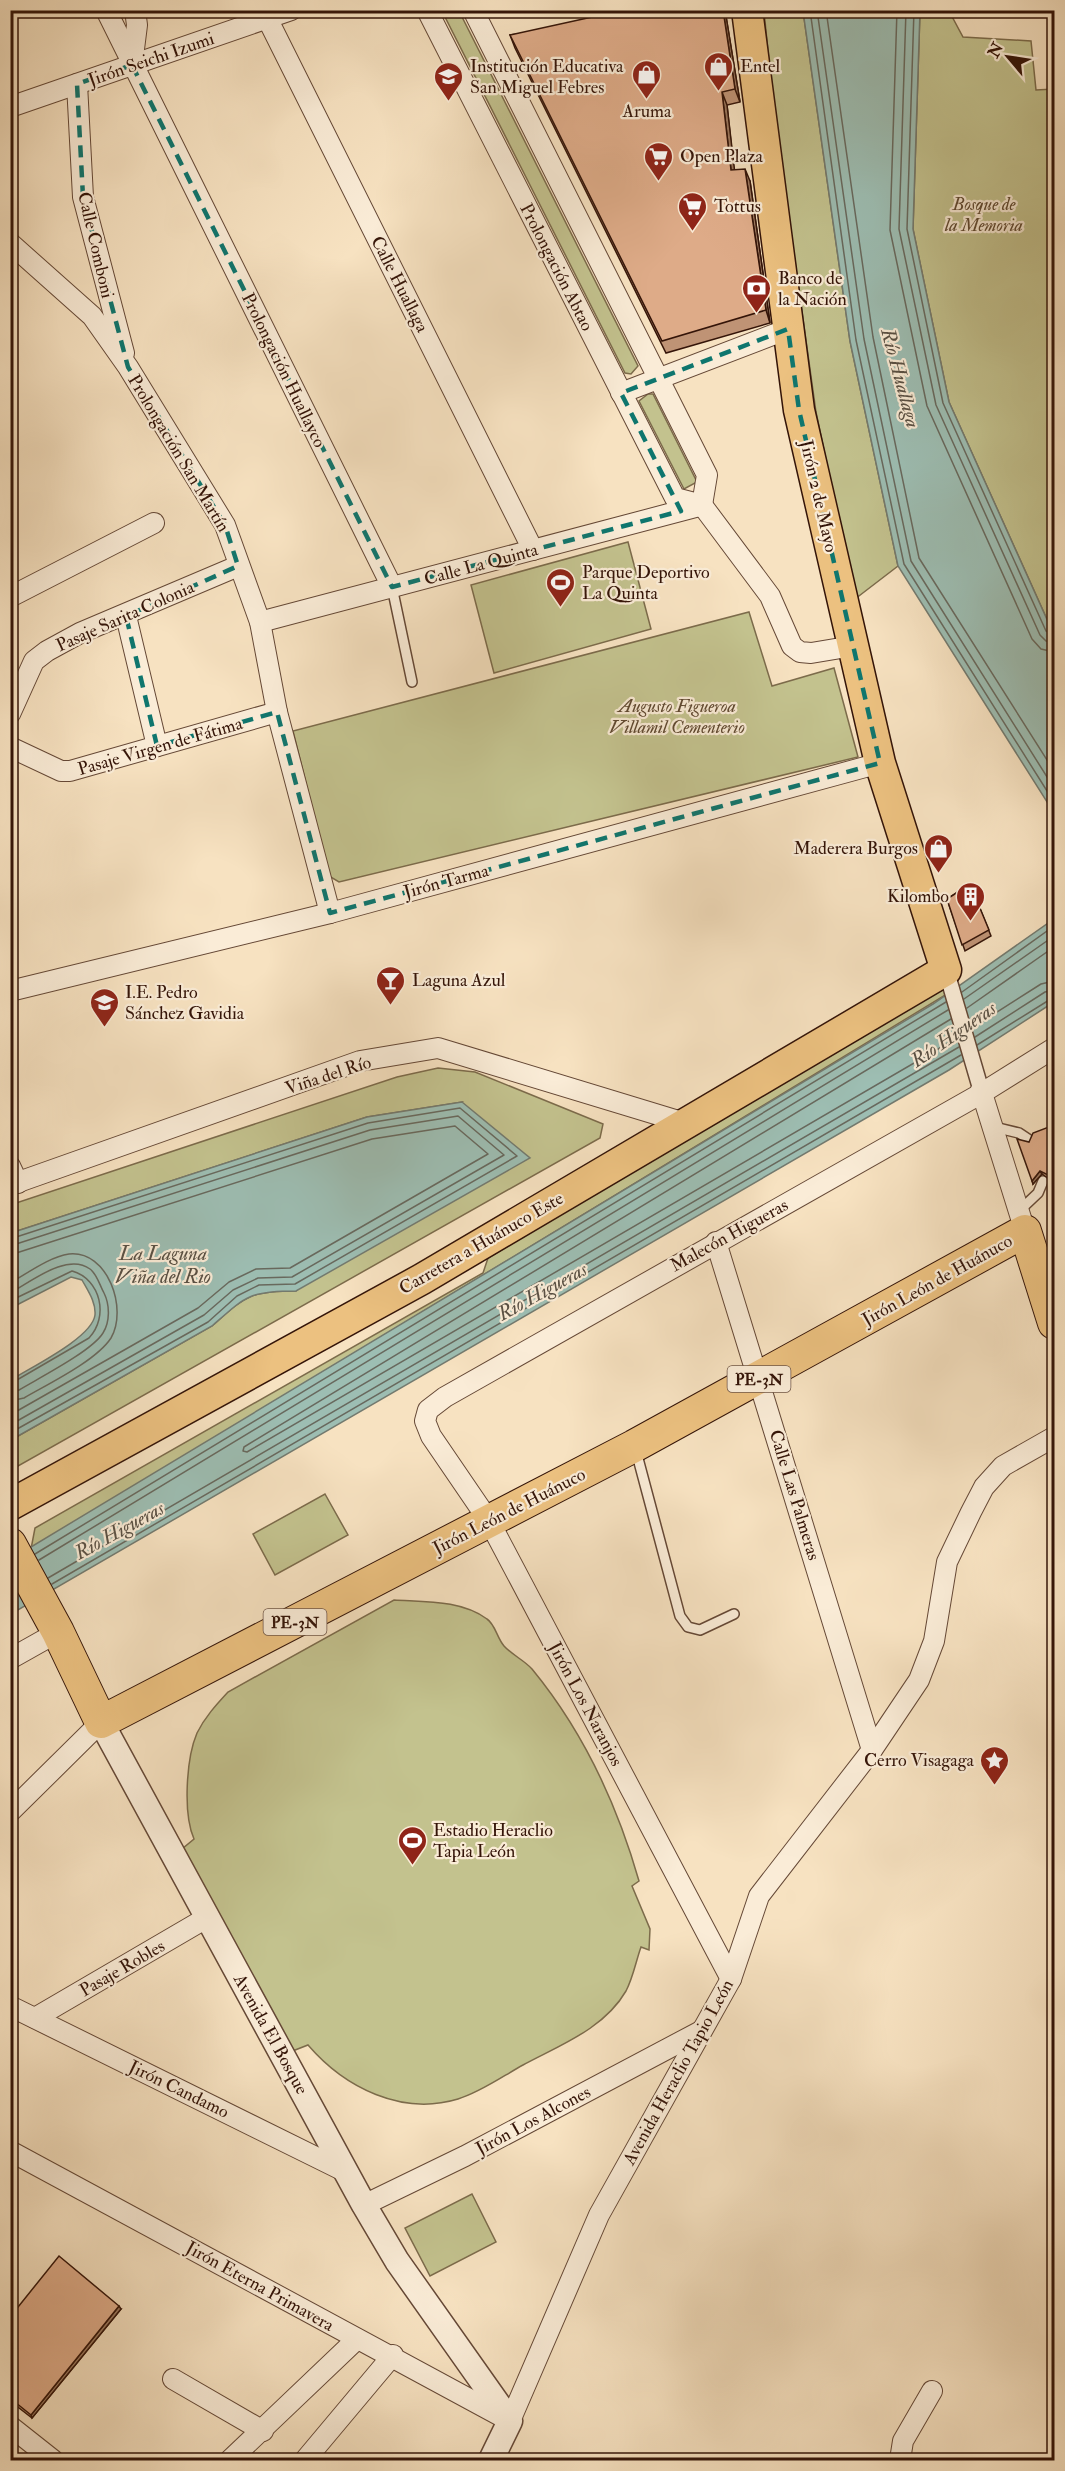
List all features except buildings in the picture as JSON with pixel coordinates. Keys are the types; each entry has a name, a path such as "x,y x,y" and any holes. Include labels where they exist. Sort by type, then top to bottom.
{"highway":[{"path":"1022,1221 1054,1323"},
{"name":"Jirón León de Huánuco","path":"101,1722 634,1446 760,1378 1022,1221"},
{"name":"Avenida El Bosque","path":"13,1548 101,1722"}],"main road":[{"name":"Jirón 2 de Mayo","path":"747,10 799,410 880,764 948,979"},
{"name":"Carretera a Huánuco Este","path":"10,1505 422,1279 685,1123 948,979"}],"street":[{"name":"Prolongación Huallayco","path":"106,10 392,587"},
{"path":"132,65 137,26 135,10"},
{"name":"Jirón Seichi Izumi","path":"10,107 291,10"},
{"name":"Prolongación Abtao","path":"427,10 675,498 702,505"},
{"path":"473,10 707,475 702,505 770,596 792,646 800,652 811,654 854,646"},
{"name":"Calle Huallaga","path":"267,18 533,550"},
{"name":"Calle Comboni","path":"77,84 83,197 128,367"},
{"name":"Prolongación San Martín","path":"10,243 92,316 128,367 225,525 260,622 277,712 330,913"},
{"path":"621,393 788,329"},
{"name":"Calle La Quinta","path":"260,622 702,505"},
{"path":"10,597 154,523"},
{"name":"Pasaje Sarita Colonia","path":"10,714 34,661 80,633 126,616 238,566"},
{"path":"126,616 157,746"},
{"name":"Pasaje Virgen de Fátima","path":"10,747 61,771 70,771 277,712"},
{"name":"Jirón Tarma","path":"10,991 330,913 880,764"},
{"path":"948,979 1022,1221"},
{"name":"Viña del Río","path":"13,1178 360,1061 438,1048 685,1123"},
{"name":"Malecón Higueras","path":"431,1436 425,1421 428,1410 445,1397 1054,1048"},
{"name":"Calle Las Palmeras","path":"716,1242 760,1378 872,1750"},
{"name":"Jirón Los Naranjos","path":"431,1436 489,1521 731,1979"},
{"name":"Avenida Heraclio Tapio León","path":"491,2460 600,2215 731,1979 759,1896 872,1750 919,1680 934,1641 947,1562 984,1487 1003,1466 1054,1437"},
{"path":"10,1659 53,1624"},
{"name":"Jirón León de Huánuco","path":"10,1812 101,1722"},
{"name":"Avenida El Bosque","path":"101,1722 364,2205 397,2261 510,2421"},
{"name":"Pasaje Robles","path":"35,2018 208,1917"},
{"name":"Jirón Candamo","path":"10,2006 346,2172"},
{"name":"Jirón Los Alcones","path":"364,2205 465,2156 701,2031"},
{"name":"Jirón Eterna Primavera","path":"10,2151 357,2339 393,2355 510,2421"},
{"path":"230,2460 357,2339"},
{"path":"305,2460 393,2355"},
{"path":"173,2379 263,2431"},
{"path":"900,2460 903,2441 932,2391"},
{"path":"10,2426 53,2460"}],"lane":[{"name":"Prolongación Huallayco","path":"392,587 412,682"},
{"path":"992,1126 1019,1133 1028,1139"},
{"path":"1022,1221 1043,1181"},
{"path":"634,1446 680,1616 688,1627 700,1630 734,1614"}],"highlighted area":[{"path":"132,65 392,587 681,511 621,393 788,329 799,410 880,763 330,913 277,712 157,746 126,616 238,566 225,525 128,367 83,197 77,84"}],"green space":[{"path":"442,11 459,11 638,366 631,374 625,373"},
{"path":"764,11 803,11 850,341 898,566 855,599 816,412 774,111"},
{"name":"Bosque de la Memoria","path":"920,11 949,11 963,37 1031,41 1036,90 1054,89 1054,244 1049,246 1054,281 1054,635 949,402 913,229"},
{"path":"648,394 653,394 697,482 684,489 639,401"},
{"name":"Parque Deportivo La Quinta","path":"628,542 651,629 494,673 471,585"},
{"name":"Augusto Figueroa Villamil Cementerio","path":"749,612 772,686 834,668 858,757 339,882 329,876 293,731"},
{"path":"942,985 952,991 31,1549 35,1528 483,1273 488,1258"},
{"path":"438,1068 475,1072 603,1124 600,1138 11,1470 11,1440 212,1326 249,1297 268,1292 296,1291 462,1102 367,1117 11,1233 10,1205 397,1077"},
{"path":"325,1494 348,1535 275,1575 253,1534"},
{"name":"Estadio Heraclio Tapia León","path":"394,1600 442,1603 477,1613 490,1621 504,1646 532,1669 567,1717 609,1796 639,1881 632,1886 650,1929 649,1950 641,1947 626,1991 606,2016 580,2035 483,2088 458,2099 437,2103 416,2104 396,2101 376,2094 339,2074 308,2045 290,2052 182,1849 194,1839 187,1801 188,1771 193,1744 200,1727 215,1706 228,1692"},
{"path":"472,2194 496,2242 430,2276 405,2228"}],"water":[{"name":"Río Huallaga","path":"803,11 920,11 913,229 949,402 1054,635 1054,813 898,566 850,341"},
{"name":"Río Higueras","path":"1054,919 1054,1002 949,1070 11,1614 11,1559 933,1004"},
{"name":"La Laguna Viña del Rio","path":"462,1102 530,1158 296,1291 268,1292 249,1297 212,1326 11,1440 11,1380 46,1360 83,1333 91,1324 95,1310 82,1280 71,1277 11,1308 11,1233 367,1117"}],"place":[{"name":"Entel","path":"719,92"},
{"name":"Aruma","path":"647,100"},
{"name":"Institución Educativa San Miguel Febres","path":"449,102"},
{"name":"Open Plaza","path":"659,182"},
{"name":"Tottus","path":"693,232"},
{"name":"Banco de la Nación","path":"757,314"},
{"name":"Parque Deportivo La Quinta","path":"561,608"},
{"name":"Maderera Burgos","path":"939,874"},
{"name":"Kilombo","path":"970,922"},
{"name":"Laguna Azul","path":"391,1006"},
{"name":"I.E. Pedro Sánchez Gavidia","path":"104,1028"},
{"name":"Cerro Visagaga","path":"995,1786"},
{"name":"Estadio Heraclio Tapia León","path":"412,1866"}]}
